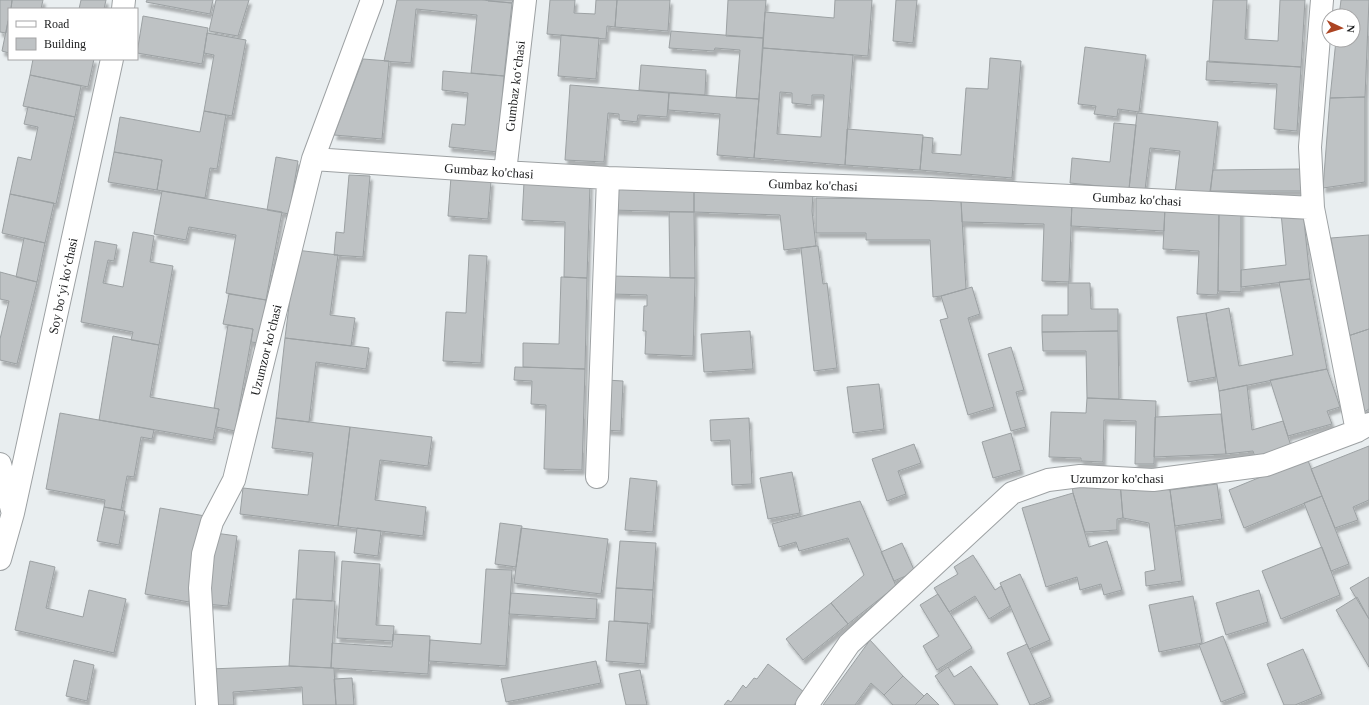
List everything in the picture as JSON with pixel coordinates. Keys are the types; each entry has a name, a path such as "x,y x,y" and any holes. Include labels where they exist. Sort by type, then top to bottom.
{"street":[{"name":"Uzumzor ko'chasi","path":"207,705 200,588 203,554 212,522 234,480 313,159 372,0"},
{"name":"Gumbaz koʻchasi","path":"505,172 525,0"},
{"path":"1322,0 1310,147 1313,208 1363,428"},
{"name":"Soy boʻyi koʻchasi","path":"0,559 13,513 112,60"},
{"name":"Gumbaz ko'chasi","path":"313,159 608,178 939,190 1313,208"},
{"path":"597,477 608,178"},
{"name":"Uzumzor ko'chasi","path":"807,705 849,644 1012,493 1048,480 1080,476 1153,480 1266,465 1363,428"},
{"path":"0,464 13,513"}],"building":[{"path":"0,0 12,0 11,8 8,8 6,33 0,32"},
{"path":"12,0 43,0 41,8 11,8"},
{"path":"81,0 106,0 104,8 79,8"},
{"path":"147,0 213,0 210,14 146,2"},
{"path":"216,0 249,0 238,36 209,31"},
{"path":"397,0 482,0 512,3 504,76 471,73 477,15 416,9 411,63 384,61"},
{"path":"488,0 513,0 512,3"},
{"path":"550,0 575,0 574,13 595,14 596,0 617,0 615,27 607,26 606,39 547,34"},
{"path":"617,0 670,0 668,31 615,27"},
{"path":"728,0 766,0 763,38 726,36"},
{"path":"835,0 872,0 868,56 763,48 765,12 834,18"},
{"path":"896,0 917,0 913,43 893,41"},
{"path":"1213,0 1247,0 1245,39 1278,41 1280,0 1305,0 1301,67 1209,62"},
{"path":"1341,0 1369,0 1365,97 1330,98 1335,48 1361,48 1361,8 1340,8"},
{"path":"143,16 208,28 202,64 138,53"},
{"path":"8,21 8,53 2,51"},
{"path":"671,31 763,38 759,99 736,98 740,50 715,48 714,51 669,48"},
{"path":"207,33 246,40 232,116 204,111 214,55 204,53"},
{"path":"561,35 599,38 596,79 558,76"},
{"path":"1085,47 1146,55 1139,112 1118,109 1117,117 1094,114 1096,106 1078,104"},
{"path":"763,48 853,55 845,165 754,158","holes":["780,92 792,93 792,103 812,105 812,95 824,95 821,137 777,134"]},
{"path":"990,58 1021,61 1012,178 920,170 923,137 933,138 932,153 961,155 966,88 988,89"},
{"path":"363,59 389,61 382,139 334,135"},
{"path":"33,60 94,60 88,87 30,75"},
{"path":"1207,61 1301,67 1297,131 1274,129 1277,84 1206,80"},
{"path":"641,65 706,70 705,95 639,90"},
{"path":"443,71 504,76 498,152 449,147 452,124 465,125 468,93 442,90"},
{"path":"30,75 81,86 75,117 23,106"},
{"path":"570,85 669,93 667,117 638,115 637,122 619,120 619,114 608,113 604,162 565,160"},
{"path":"669,93 759,99 754,158 717,155 720,114 668,110"},
{"path":"1365,97 1365,182 1323,188 1330,98"},
{"path":"28,107 75,117 56,204 10,194 18,157 31,160 38,127 24,124"},
{"path":"204,111 226,115 217,169 210,168 205,198 157,190 162,160 114,152 120,117 200,132"},
{"path":"1137,113 1218,122 1210,196 1175,193 1180,151 1150,148 1145,190 1129,189"},
{"path":"1114,123 1136,125 1129,189 1070,183 1072,158 1110,162"},
{"path":"847,129 923,135 920,170 845,165"},
{"path":"114,152 162,160 157,190 108,182"},
{"path":"276,157 298,161 289,214 267,210"},
{"path":"1301,169 1301,191 1210,191 1213,170"},
{"path":"349,175 370,176 363,257 334,255 336,232 344,233"},
{"path":"451,177 491,181 488,219 448,216"},
{"path":"524,182 590,184 587,278 564,277 565,222 522,220"},
{"path":"610,187 694,189 694,212 610,210"},
{"path":"694,189 813,193 812,211 816,246 784,250 780,215 694,212"},
{"path":"162,191 282,212 266,300 226,293 236,235 189,227 186,240 154,234"},
{"path":"10,194 54,203 45,243 2,233"},
{"path":"816,198 961,200 966,289 933,297 930,240 866,240 866,233 816,233"},
{"path":"961,200 1072,202 1069,282 1042,281 1044,224 962,222"},
{"path":"1072,202 1165,207 1164,231 1071,226"},
{"path":"1165,207 1219,210 1217,295 1197,294 1199,251 1163,249"},
{"path":"1219,210 1241,210 1241,292 1218,291"},
{"path":"1303,211 1310,279 1241,287 1241,270 1286,265 1281,213"},
{"path":"669,212 694,212 695,278 670,278"},
{"path":"133,232 154,236 150,262 173,266 159,345 131,340 133,332 81,322 95,241 117,245 114,261 108,260 103,283 123,287"},
{"path":"1369,235 1369,329 1348,336 1331,238"},
{"path":"24,238 45,243 37,282 16,277"},
{"path":"818,246 823,284 827,283 837,368 814,371 801,248"},
{"path":"296,250 338,255 330,315 355,318 351,346 285,338"},
{"path":"469,255 487,256 481,363 443,361 446,312 466,313"},
{"path":"0,272 37,282 17,364 0,360 0,339 9,301 0,299"},
{"path":"611,276 695,278 693,356 645,354 646,331 643,331 644,306 647,306 647,295 611,294"},
{"path":"561,277 587,278 585,369 523,367 523,343 559,344"},
{"path":"1310,279 1327,369 1219,391 1206,313 1229,308 1239,366 1293,355 1279,282"},
{"path":"1068,283 1090,283 1091,309 1118,309 1118,331 1042,332 1042,315 1068,315"},
{"path":"972,287 980,314 968,318 994,407 968,415 940,320 948,318 941,296"},
{"path":"229,294 266,300 259,343 251,342 253,329 223,324"},
{"path":"1206,313 1216,377 1188,382 1177,317"},
{"path":"228,325 253,329 235,431 216,427 219,409 214,408"},
{"path":"1369,329 1369,409 1364,412 1348,336"},
{"path":"750,331 753,369 704,372 701,334"},
{"path":"1118,331 1119,399 1087,398 1086,351 1043,351 1042,332"},
{"path":"113,336 159,345 150,397 219,409 213,440 99,420"},
{"path":"285,338 369,348 366,369 316,362 309,422 276,418"},
{"path":"1011,347 1024,390 1016,392 1026,427 1011,431 988,354"},
{"path":"515,367 585,369 582,470 544,469 546,405 531,404 532,381 514,380"},
{"path":"1327,369 1340,407 1327,411 1332,424 1288,436 1270,380"},
{"path":"606,380 623,381 621,431 604,430"},
{"path":"879,384 884,429 853,433 847,387"},
{"path":"1247,385 1252,430 1283,421 1291,446 1255,457 1253,451 1226,454 1219,391"},
{"path":"1087,398 1156,401 1154,464 1135,464 1136,421 1104,420 1103,462 1081,461 1081,458 1049,457 1051,412 1086,413"},
{"path":"60,413 154,430 152,439 141,437 134,477 127,476 121,510 104,507 105,500 46,489"},
{"path":"1221,414 1226,454 1154,457 1155,417"},
{"path":"276,418 350,427 338,526 240,514 243,488 308,495 313,453 272,448"},
{"path":"749,418 752,484 732,485 730,440 711,441 710,420"},
{"path":"350,427 432,437 428,466 380,460 375,500 426,507 423,536 338,526"},
{"path":"1011,433 1021,470 993,478 982,442"},
{"path":"914,444 921,463 898,471 906,494 887,501 872,459"},
{"path":"1369,446 1369,500 1353,507 1358,520 1335,528 1311,469"},
{"path":"1307,458 1322,496 1244,528 1229,490"},
{"path":"792,472 800,513 768,519 760,478"},
{"path":"630,478 657,481 653,532 625,530"},
{"path":"1120,482 1170,490 1182,581 1146,586 1145,572 1155,570 1149,523 1123,518"},
{"path":"1120,482 1123,518 1117,519 1117,530 1085,532 1072,486"},
{"path":"1217,484 1222,519 1175,526 1170,490"},
{"path":"1073,493 1089,547 1107,541 1122,590 1104,595 1101,584 1080,590 1077,577 1046,587 1022,508"},
{"path":"1322,496 1349,564 1331,571 1304,503"},
{"path":"860,501 896,586 848,624 831,603 864,575 848,538 799,551 796,542 779,547 772,524"},
{"path":"104,507 125,511 119,545 97,541"},
{"path":"160,508 205,516 189,602 145,594"},
{"path":"500,523 522,526 516,567 495,564"},
{"path":"357,528 381,531 378,556 354,553"},
{"path":"521,528 608,539 601,594 514,583"},
{"path":"215,533 237,536 228,606 205,604"},
{"path":"620,541 656,543 653,590 616,588"},
{"path":"902,543 915,572 894,581 881,552"},
{"path":"1322,547 1340,595 1281,619 1262,571"},
{"path":"299,550 335,552 332,601 296,599"},
{"path":"973,555 995,590 1001,586 1010,606 989,619 975,596 949,612 934,588 958,574 954,567"},
{"path":"30,561 55,567 46,608 83,617 89,590 126,599 114,653 15,630"},
{"path":"342,561 380,564 376,625 394,626 393,641 337,638"},
{"path":"486,569 512,570 506,666 429,661 430,640 481,644"},
{"path":"1020,574 1050,640 1029,649 1000,583"},
{"path":"1369,577 1369,619 1350,588"},
{"path":"616,588 653,590 651,624 614,621"},
{"path":"1259,590 1268,622 1226,635 1216,603"},
{"path":"511,593 597,599 596,619 509,614"},
{"path":"938,594 972,648 937,670 923,646 939,636 920,605"},
{"path":"1193,596 1202,643 1159,652 1149,605"},
{"path":"1357,597 1369,619 1369,667 1336,610"},
{"path":"293,599 335,601 331,668 289,666"},
{"path":"831,603 848,624 803,660 786,639"},
{"path":"609,621 648,623 645,664 606,661"},
{"path":"393,634 430,636 428,674 331,668 332,643 392,647"},
{"path":"1223,636 1245,693 1221,702 1199,645"},
{"path":"870,640 903,676 884,695 871,683 855,705 823,705"},
{"path":"1027,644 1051,697 1033,705 1030,705 1007,653"},
{"path":"1303,649 1322,694 1295,705 1284,705 1267,664"},
{"path":"74,660 94,665 87,701 66,696"},
{"path":"596,661 601,683 506,702 501,679"},
{"path":"768,664 804,692 794,705 724,705 728,700 731,702 743,685 746,688 754,678 757,679"},
{"path":"289,666 334,668 336,705 303,705 302,687 233,692 234,705 212,705 209,669"},
{"path":"971,666 998,705 955,705 935,676 948,667 954,677"},
{"path":"640,670 647,705 626,705 619,674"},
{"path":"903,676 924,696 915,705 893,705 884,695"},
{"path":"352,678 354,705 336,705 334,679"},
{"path":"927,693 939,705 915,705"}]}
